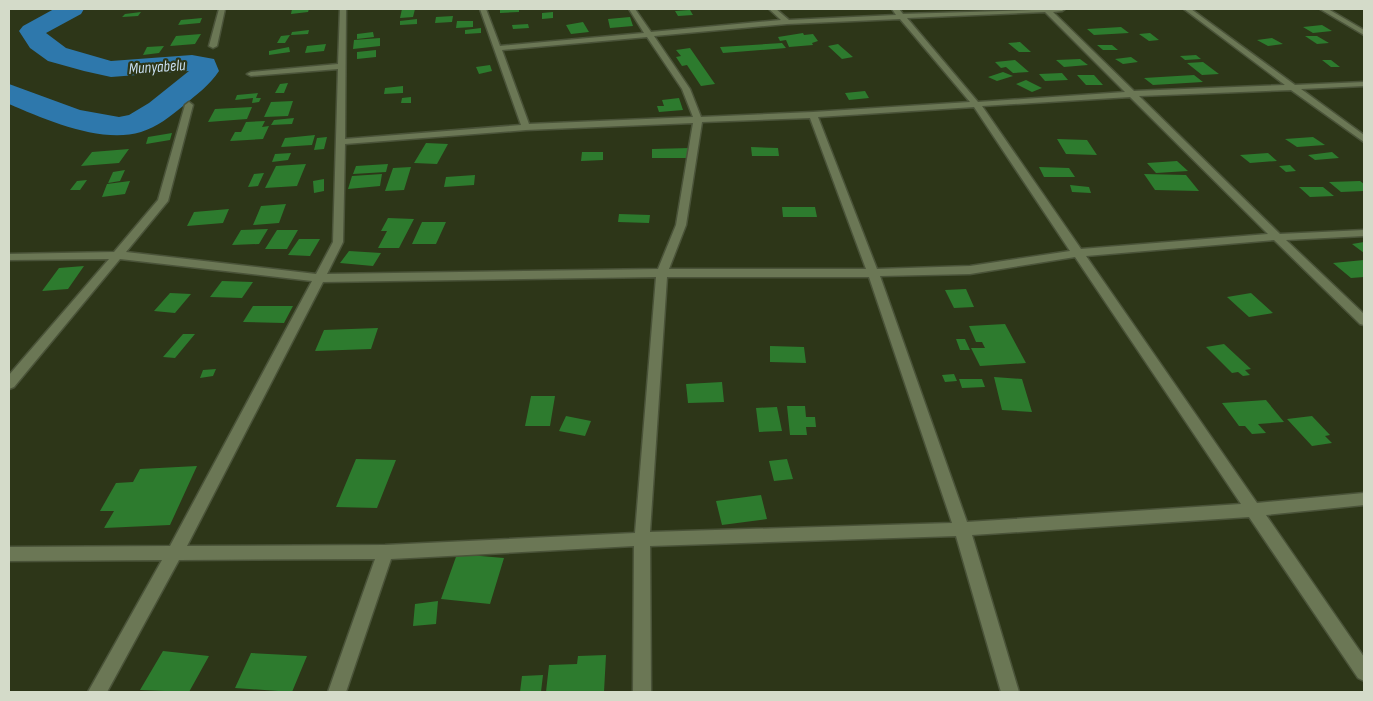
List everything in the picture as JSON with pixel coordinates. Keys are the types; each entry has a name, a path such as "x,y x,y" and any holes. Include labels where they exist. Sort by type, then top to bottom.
{"street":[{"path":"212,46 222,9"},
{"path":"97,692 175,552 338,242 341,142 340,66 343,9"},
{"path":"483,9 526,127"},
{"path":"632,9 686,89 698,120 681,225 662,272 642,539 642,692"},
{"path":"772,9 788,22"},
{"path":"1047,9 1277,237 1364,320"},
{"path":"498,48 899,13 1062,9"},
{"path":"1187,9 1364,139"},
{"path":"1323,9 1364,33"},
{"path":"899,13 976,104 1364,672"},
{"path":"251,74 340,66"},
{"path":"341,142 526,127 813,115 1132,94 1364,84"},
{"path":"9,384 163,201 189,105"},
{"path":"813,115 873,273 962,529 1010,692"},
{"path":"9,258 118,255 320,278 662,272 873,273 970,270 1078,252 1277,237 1364,233"},
{"path":"9,554 385,552 642,539 962,529 1255,510 1364,499"},
{"path":"337,692 385,552"}],"building":[{"path":"292,9 309,9 308,12 291,14"},
{"path":"402,9 415,9 413,17 400,18"},
{"path":"519,9 519,12 500,13 500,10"},
{"path":"690,10 693,15 678,16 675,11"},
{"path":"141,12 138,16 122,17 125,14"},
{"path":"553,12 553,18 542,19 542,13"},
{"path":"453,16 452,22 435,23 436,17"},
{"path":"630,17 633,26 610,28 608,19"},
{"path":"202,18 200,23 178,25 181,20"},
{"path":"417,19 417,24 400,25 400,21"},
{"path":"457,21 473,21 473,27 456,28"},
{"path":"583,22 589,32 571,34 566,25"},
{"path":"528,24 529,28 513,29 512,25"},
{"path":"1322,25 1332,31 1313,33 1303,27"},
{"path":"1121,27 1129,33 1094,35 1087,29"},
{"path":"481,28 481,33 465,34 465,30"},
{"path":"309,30 308,34 291,35 292,32"},
{"path":"373,32 374,37 357,39 357,34"},
{"path":"803,33 804,35 813,34 818,41 812,43 813,45 789,47 786,40 780,41 778,37"},
{"path":"1150,33 1159,40 1149,41 1139,34"},
{"path":"201,34 195,44 170,46 176,36"},
{"path":"290,35 285,43 277,43 281,36"},
{"path":"1305,36 1317,36 1329,43 1317,44"},
{"path":"380,38 380,46 353,49 354,40"},
{"path":"1272,38 1283,44 1268,46 1257,40"},
{"path":"1020,42 1031,52 1019,52 1008,43"},
{"path":"782,43 786,48 723,53 720,47"},
{"path":"326,44 324,51 305,53 307,46"},
{"path":"838,44 853,57 842,59 828,46"},
{"path":"1097,45 1112,45 1118,50 1103,50"},
{"path":"164,46 159,53 143,55 147,47"},
{"path":"289,47 290,52 269,55 269,51"},
{"path":"690,48 715,84 701,86 687,65 682,66 676,57 681,56 676,50"},
{"path":"376,50 376,57 357,59 357,52"},
{"path":"1196,55 1201,59 1185,60 1180,56"},
{"path":"1131,57 1138,62 1123,64 1115,59"},
{"path":"1080,59 1088,65 1064,67 1056,60"},
{"path":"1015,60 1029,72 1013,73 1006,67 1001,68 995,62"},
{"path":"1322,60 1331,60 1340,67 1331,67"},
{"path":"1203,62 1219,74 1202,75 1187,63"},
{"path":"490,65 492,71 479,74 476,67"},
{"path":"1003,72 1013,76 997,81 988,77"},
{"path":"1062,73 1068,80 1045,81 1039,74"},
{"path":"1077,75 1094,75 1103,85 1086,85"},
{"path":"1194,75 1203,82 1153,85 1144,78"},
{"path":"1026,80 1042,88 1032,92 1016,84"},
{"path":"288,83 284,93 275,93 280,84"},
{"path":"403,86 403,93 384,94 385,88"},
{"path":"865,91 869,98 849,100 845,93"},
{"path":"258,93 256,98 261,98 259,102 252,103 253,98 235,100 237,95"},
{"path":"411,97 411,103 401,103 402,98"},
{"path":"679,98 683,110 659,112 657,106 664,106 662,100"},
{"path":"293,101 288,116 264,117 271,102"},
{"path":"252,107 247,119 208,122 215,109"},
{"path":"294,118 292,124 271,125 274,120"},
{"path":"265,121 262,127 269,126 263,139 230,141 235,132 241,132 246,122"},
{"path":"172,133 170,140 146,144 148,137"},
{"path":"315,135 312,145 281,147 285,138"},
{"path":"327,137 324,149 314,150 317,138"},
{"path":"1313,137 1325,145 1297,147 1285,139"},
{"path":"1057,139 1087,140 1097,155 1066,154"},
{"path":"426,143 448,144 437,164 414,163"},
{"path":"751,147 778,148 779,156 752,156"},
{"path":"690,148 690,158 652,158 652,149"},
{"path":"129,149 119,163 81,166 92,152"},
{"path":"582,152 603,152 603,160 581,161"},
{"path":"1332,152 1339,158 1315,160 1308,155"},
{"path":"291,153 288,160 272,162 275,154"},
{"path":"1268,153 1277,161 1250,163 1240,155"},
{"path":"1177,161 1188,171 1156,173 1147,163"},
{"path":"306,164 297,186 265,188 276,166"},
{"path":"388,164 386,172 353,174 356,166"},
{"path":"1290,165 1296,171 1286,172 1279,166"},
{"path":"411,167 404,190 385,191 393,168"},
{"path":"1039,167 1069,168 1075,177 1044,177"},
{"path":"125,170 120,181 108,183 113,172"},
{"path":"264,173 258,186 248,187 254,174"},
{"path":"382,174 380,186 348,189 352,176"},
{"path":"1144,174 1186,175 1199,191 1155,190"},
{"path":"475,175 474,185 444,187 446,177"},
{"path":"324,179 324,191 314,193 313,181"},
{"path":"87,180 80,190 70,190 77,181"},
{"path":"130,181 125,194 102,197 107,184"},
{"path":"1360,181 1364,184 1364,191 1341,192 1329,182"},
{"path":"1070,185 1089,187 1091,193 1072,192"},
{"path":"1299,187 1323,187 1334,196 1310,197"},
{"path":"286,204 279,223 253,225 261,206"},
{"path":"782,207 815,207 817,217 783,217"},
{"path":"229,209 223,223 187,226 194,212"},
{"path":"619,214 650,215 649,223 618,222"},
{"path":"388,218 414,219 399,248 378,248 387,231 381,231"},
{"path":"422,222 446,222 436,244 412,244"},
{"path":"268,229 259,244 232,245 241,230"},
{"path":"277,230 298,230 287,249 265,249"},
{"path":"299,239 320,239 310,256 288,255"},
{"path":"1364,242 1364,253 1352,244"},
{"path":"349,251 381,253 373,266 340,263"},
{"path":"1364,260 1364,277 1351,278 1333,263"},
{"path":"84,266 68,289 42,291 59,268"},
{"path":"222,281 253,282 242,298 210,297"},
{"path":"966,289 974,307 954,308 945,290"},
{"path":"170,293 191,294 175,313 154,311"},
{"path":"1251,293 1273,313 1249,317 1227,297"},
{"path":"253,306 293,306 284,323 243,322"},
{"path":"1005,324 1026,363 980,366 971,348 985,348 982,342 976,342 969,326"},
{"path":"378,328 371,349 315,351 324,330"},
{"path":"183,334 195,334 175,358 163,357"},
{"path":"956,339 965,339 970,350 960,350"},
{"path":"1224,344 1251,369 1245,370 1250,375 1243,376 1238,372 1232,373 1206,347"},
{"path":"770,346 804,347 806,363 770,362"},
{"path":"216,369 213,376 200,378 203,370"},
{"path":"954,374 957,381 945,382 942,375"},
{"path":"994,377 1022,379 1032,412 1002,410"},
{"path":"959,379 982,379 985,387 962,388"},
{"path":"722,382 724,402 688,403 686,384"},
{"path":"531,396 555,396 550,426 525,426"},
{"path":"1266,400 1284,422 1258,424 1266,433 1252,434 1245,426 1239,426 1222,403"},
{"path":"787,406 805,406 806,417 815,417 816,427 806,427 807,435 790,435"},
{"path":"777,407 782,431 759,432 756,408"},
{"path":"566,416 591,421 585,436 559,431"},
{"path":"1312,416 1330,435 1325,436 1332,443 1312,446 1287,419"},
{"path":"356,459 396,460 377,508 336,507"},
{"path":"787,459 793,479 774,481 769,461"},
{"path":"197,466 170,525 104,528 114,511 100,511 116,483 133,482 140,469"},
{"path":"761,495 767,519 722,525 716,501"},
{"path":"457,554 504,558 490,604 441,599"},
{"path":"438,601 436,624 413,626 415,604"},
{"path":"163,651 209,656 189,692 140,690"},
{"path":"251,653 307,656 292,692 235,688"},
{"path":"606,655 604,692 546,692 549,665 577,664 578,656"},
{"path":"543,675 541,692 520,692 522,676"}],"waterway":[{"name":"Munyabelu","path":"9,93 87,122 104,125 131,125 160,109 190,86 205,71 204,65 192,63 111,69 58,55 39,42 32,31 72,9"}]}
